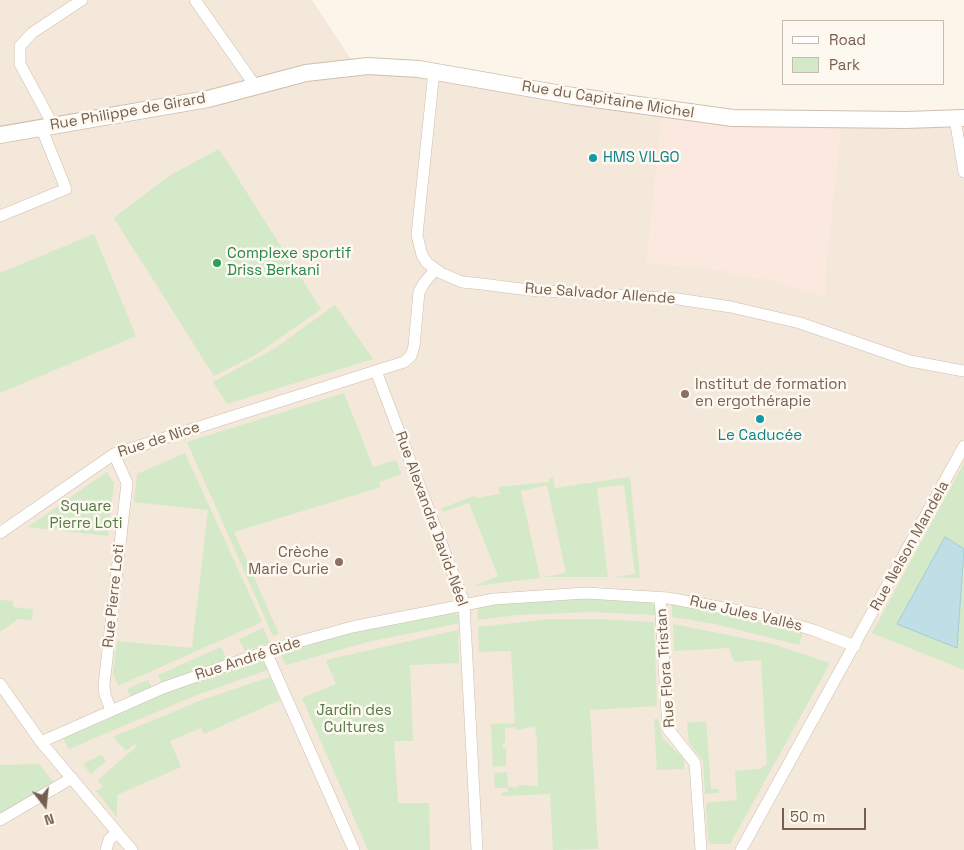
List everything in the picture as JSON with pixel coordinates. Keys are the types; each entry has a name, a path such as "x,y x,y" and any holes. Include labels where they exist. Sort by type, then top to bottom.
{"main road":[{"name":"Rue du Capitaine Michel","path":"256,87 306,73 384,66 434,71 573,96 733,118 959,118"},
{"name":"Rue Philippe de Girard","path":"0,135 201,100 256,87"}],"street":[{"path":"0,216 66,188 47,126 20,64 20,46 24,38 32,32 82,0"},
{"path":"195,0 256,87"},
{"name":"Rue Salvador Allende","path":"434,71 417,235 422,255 436,270 450,278 529,290 678,298 731,306 820,329 910,361 964,371"},
{"path":"959,118 964,172"},
{"name":"Rue de Nice","path":"0,533 114,454 404,362 411,356 414,346 419,292 424,283 436,270"},
{"name":"Rue Alexandra David-Néel","path":"376,371 464,604 477,850"},
{"name":"Rue Nelson Mandela","path":"855,646 964,446"},
{"name":"Rue Pierre Loti","path":"111,710 105,695 104,685 127,483 114,454"},
{"name":"Rue Jules Vallès","path":"464,604 558,594 611,594 660,597 763,615 813,630 855,646"},
{"name":"Rue Flora Tristan","path":"660,597 668,729 695,763 701,850"},
{"name":"Rue André Gide","path":"41,742 163,688 266,652 352,627 464,604"},
{"path":"741,850 855,646"},
{"path":"266,652 354,850"},
{"path":"0,684 41,742 132,850"},
{"path":"0,820 72,778"},
{"path":"106,850 109,840 117,832"}],"shaded area":[{"path":"0,0 312,0 350,58 573,96 700,114 964,118 964,850 0,850"},
{"path":"661,118 751,128 841,127 825,280 826,297 765,279 734,275 726,271 646,263"}],"green space":[{"name":"Complexe sportif Driss Berkani","path":"219,149 321,309 257,354 214,376 114,218 169,176"},
{"path":"94,234 136,336 0,393 0,273"},
{"path":"335,305 373,359 227,404 213,382 277,347"},
{"path":"344,393 373,467 396,460 401,474 379,482 381,487 234,532 279,634 273,636 187,442"},
{"path":"185,453 262,622 118,686 113,673 117,641 192,648 208,510 134,502 137,474"},
{"path":"964,463 964,670 872,633"},
{"name":"Square Pierre Loti","path":"107,472 114,483 108,536 28,527"},
{"path":"630,477 640,578 613,577 635,574 624,485 597,488 608,577 543,577 566,573 547,485 521,491 540,578 474,586 498,576 469,503 443,512 442,508 474,496 476,498 500,494 498,487 549,482 549,478 553,478 555,488"},
{"path":"602,598 649,601 657,608 657,615 590,612 516,615 478,620 477,606 516,601"},
{"path":"0,600 13,601 13,607 33,609 32,620 18,619 0,632"},
{"path":"672,604 710,609 803,633 799,645 715,624 672,617"},
{"path":"453,611 459,616 460,623 368,642 286,665 280,653 351,633"},
{"path":"550,619 654,622 657,706 590,710 598,849 553,850 550,794 501,796 501,793 508,792 507,788 495,788 494,773 507,772 508,787 518,787 518,785 538,786 537,741 535,726 516,730 515,727 505,728 503,748 506,748 506,766 493,767 491,724 515,723 511,651 479,652 478,627"},
{"path":"673,624 773,644 830,663 730,844 711,844 708,841 706,803 737,800 735,771 759,769 767,764 761,660 734,662 729,648 674,651"},
{"path":"263,628 270,643 245,651 239,639"},
{"name":"Jardin des Cultures","path":"458,630 459,663 410,665 413,741 394,741 398,803 429,803 430,850 368,850 302,698 336,684 326,660"},
{"path":"221,647 227,660 162,684 158,675"},
{"path":"258,659 265,661 270,669 194,696 69,749 63,738 191,682"},
{"path":"270,677 280,700 204,734 201,728 170,741 181,767 117,795 117,817 96,791 103,787 98,780 137,746 135,744 126,751 113,737 199,701"},
{"path":"148,680 152,688 131,697 127,689"},
{"path":"654,719 658,719 663,739 684,759 684,769 657,770"},
{"path":"706,721 711,789 719,789 719,793 705,794 703,761 689,743 687,723"},
{"path":"101,755 106,761 91,774 83,764"},
{"path":"39,764 54,783 0,814 0,765"}],"water":[{"path":"945,537 964,549 957,648 897,624"}],"place":[{"name":"HMS VILGO","path":"593,158"},
{"name":"Complexe sportif Driss Berkani","path":"217,263"},
{"name":"Institut de formation en ergothérapie","path":"685,394"},
{"name":"Le Caducée","path":"760,419"},
{"name":"Crèche Marie Curie","path":"339,562"}]}
